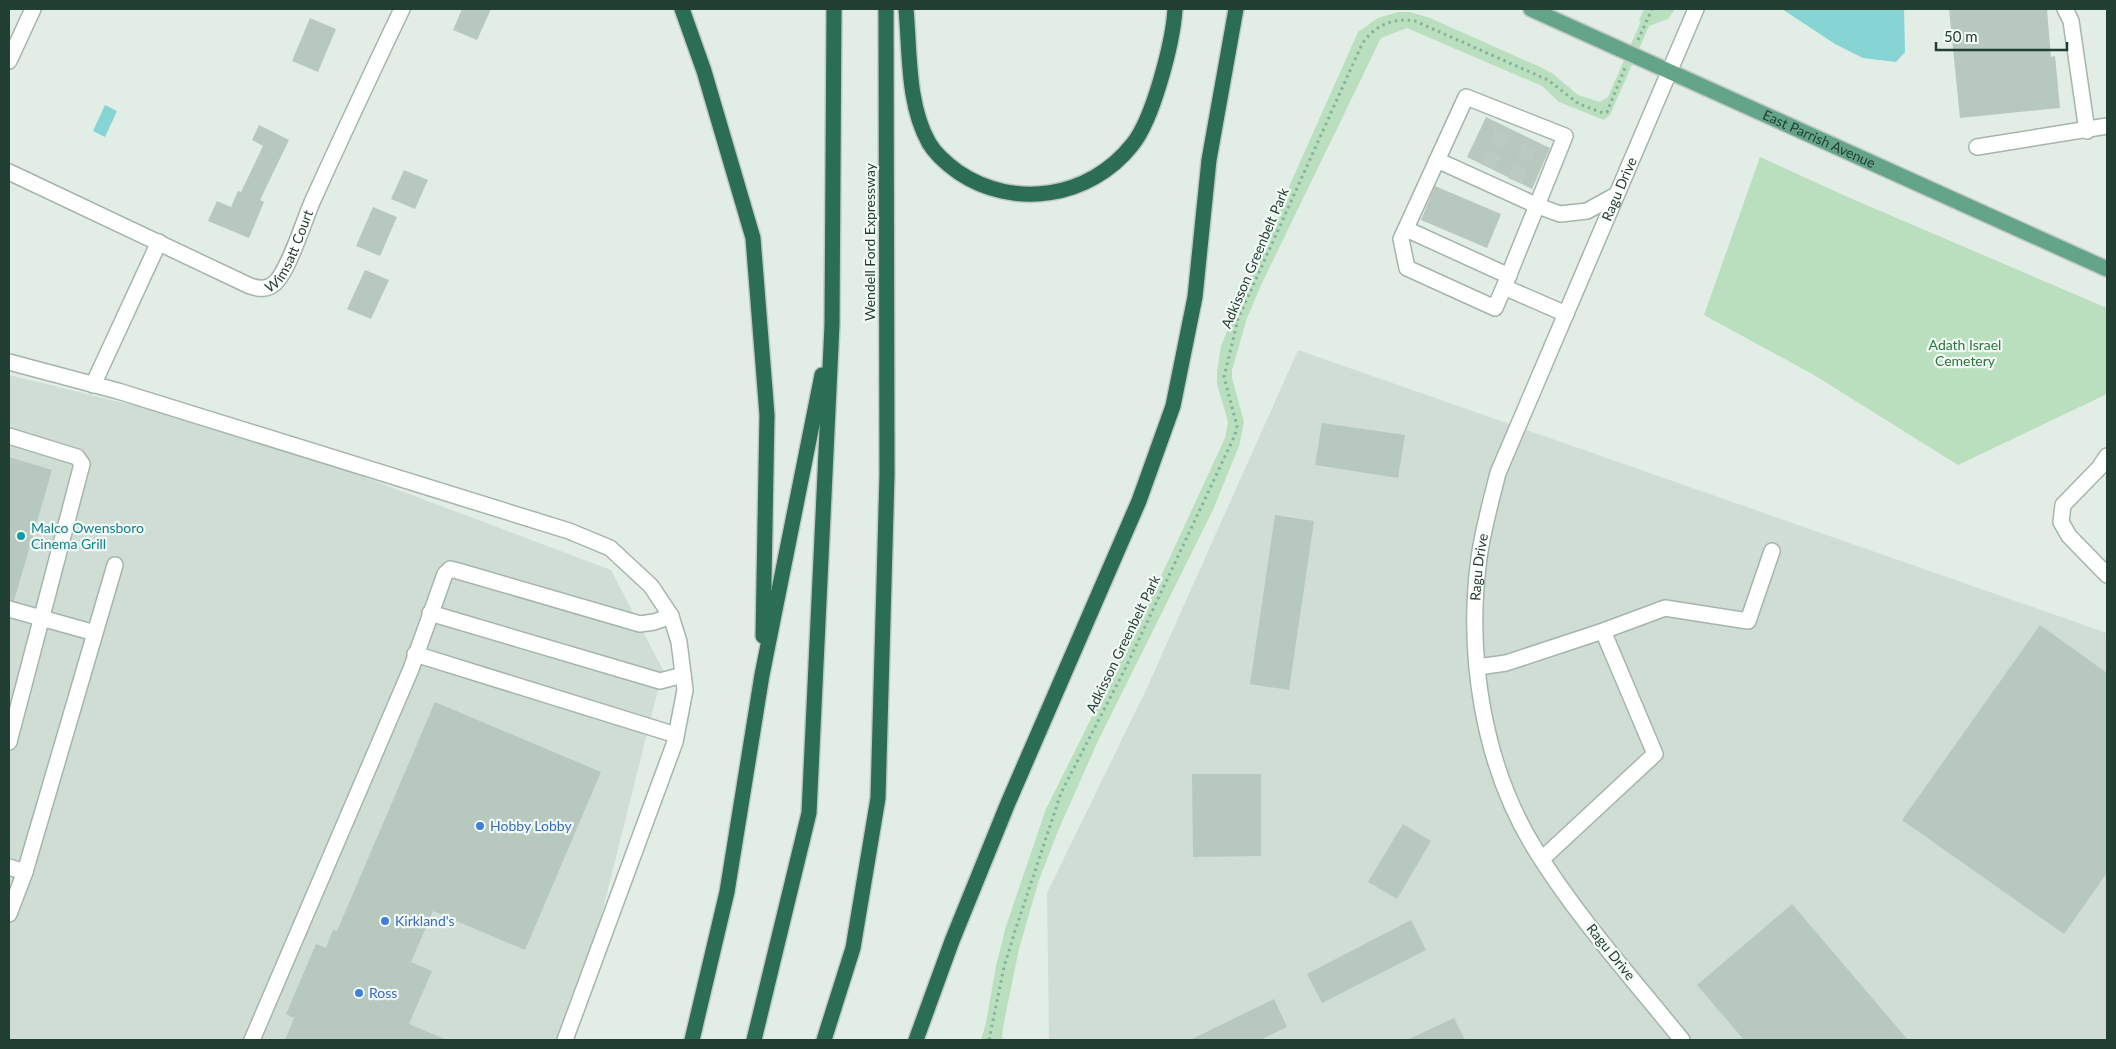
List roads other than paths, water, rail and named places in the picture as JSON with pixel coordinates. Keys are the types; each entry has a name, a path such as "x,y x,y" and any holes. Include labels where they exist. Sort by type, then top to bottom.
{"highway":[{"path":"682,9 704,71 753,238 768,415 762,675"},
{"path":"754,1040 809,813 832,325 834,9"},
{"name":"Wendell Ford Expressway","path":"824,1040 853,948 878,798 887,475 886,9"},
{"path":"906,9 917,111 929,142 945,163 966,178 1001,192 1018,196 1077,186 1107,170 1132,145 1145,124 1166,60 1174,29 1175,9"},
{"path":"916,1040 952,941 1008,803 1139,500 1173,406 1195,297 1209,160 1236,9"},
{"path":"692,1040 727,892 762,675 832,325"}],"main road":[{"name":"East Parrish Avenue","path":"1531,9 2107,269"}],"street":[{"path":"9,61 33,9"},
{"name":"Wimsatt Court","path":"9,172 250,286 260,289 269,287 276,282 402,9"},
{"name":"Ragu Drive","path":"1682,1040 1585,920 1542,859 1515,813 1500,773 1488,732 1478,667 1475,601 1479,558 1487,515 1498,473 1696,9"},
{"path":"2065,9 2071,21 2087,131"},
{"path":"1466,97 1507,121 1538,125 1565,136 1495,308 1406,268 1401,240 1466,97"},
{"path":"1532,140 1538,125"},
{"path":"1977,147 2087,131 2107,126"},
{"path":"1437,160 1486,174 1513,187 1538,206 1560,214 1587,211 1616,195"},
{"path":"1406,229 1566,314"},
{"path":"93,385 159,242"},
{"path":"9,362 93,385 568,531 610,548 651,586 671,616 679,642 685,690 676,735 565,1040"},
{"path":"9,436 76,457 82,464 9,742"},
{"path":"2107,456 2099,468 2063,505 2061,522 2069,536 2107,575"},
{"path":"1478,667 1506,663 1665,608 1748,621 1772,551"},
{"path":"9,914 25,872 115,565"},
{"path":"252,1040 411,669 445,574 450,569 640,624 654,622 671,616"},
{"path":"9,610 95,633"},
{"path":"430,613 660,681 683,675"},
{"path":"1542,859 1655,754 1602,631"},
{"path":"416,654 676,735"},
{"path":"9,867 25,872"}],"water":[{"path":"1782,9 1904,9 1905,52 1896,62 1863,58 1835,44"},
{"path":"105,105 117,111 105,137 93,131"}],"tunnel":[{"path":"1488,167 1505,126"},
{"path":"1515,181 1532,140"}],"place":[{"name":"Malco Owensboro Cinema Grill","path":"21,536"},
{"name":"Hobby Lobby","path":"480,826"},
{"name":"Kirkland's","path":"385,921"},
{"name":"Ross","path":"359,993"}],"park label":[{"name":"Adath Israel Cemetery","path":"1965,354"}]}
